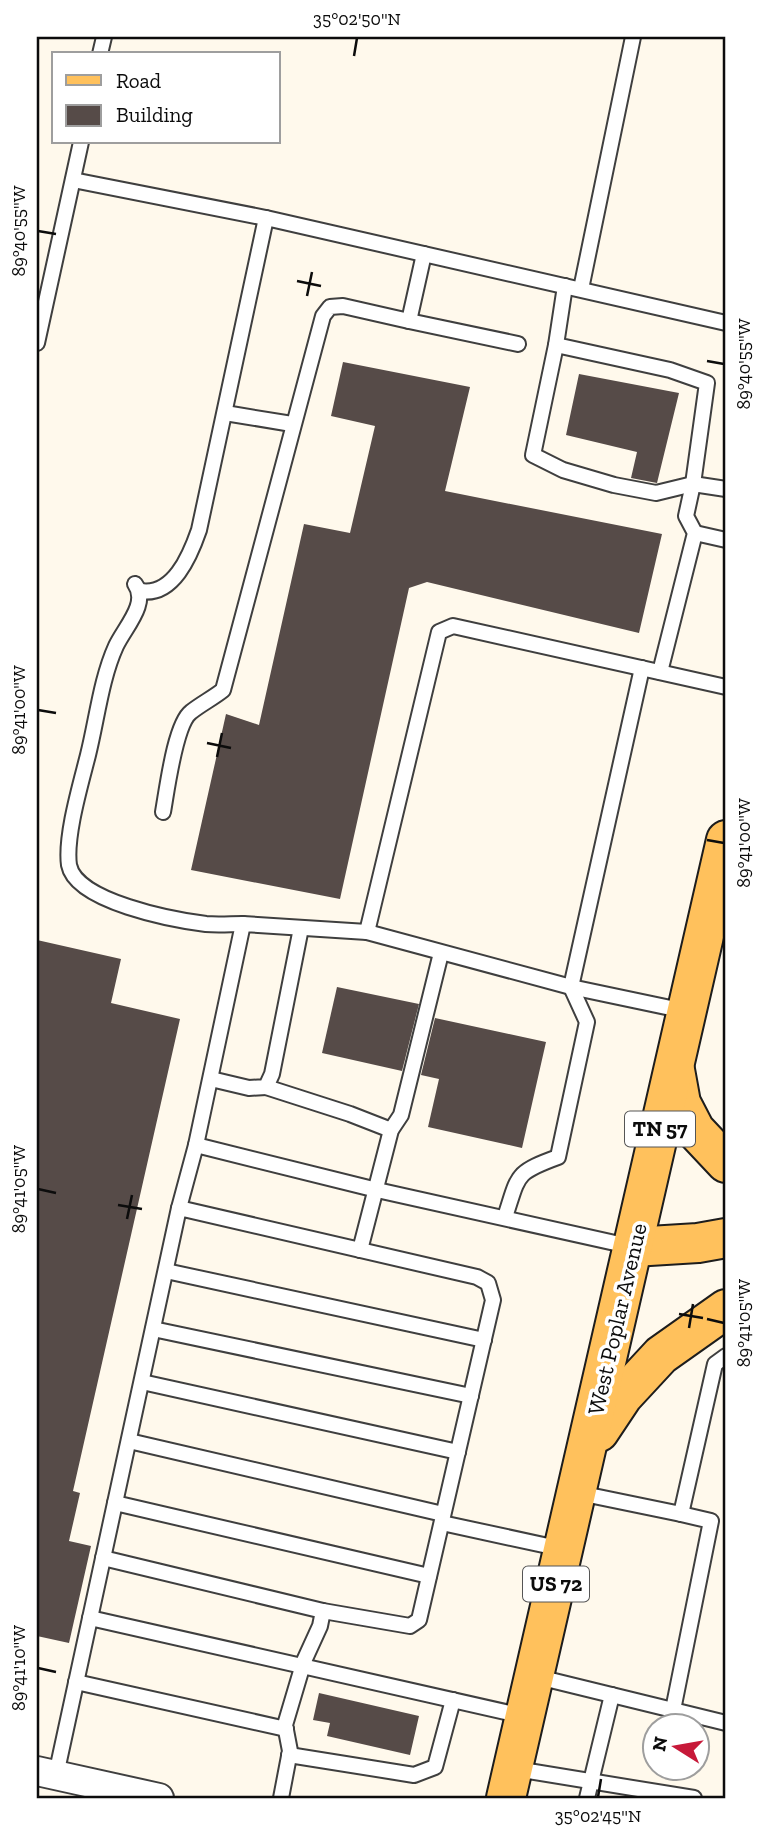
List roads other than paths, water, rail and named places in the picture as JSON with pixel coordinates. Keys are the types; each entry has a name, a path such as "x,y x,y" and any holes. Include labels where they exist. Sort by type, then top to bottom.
{"main road":[{"name":"West Poplar Avenue","path":"510,1784 674,1066 721,889 726,840"},
{"path":"674,1066 681,1103 695,1130 726,1163"},
{"path":"633,1247 698,1243 726,1238"},
{"name":"US 72","path":"586,1451 623,1396 661,1355 726,1309"}],"street":[{"path":"46,1773 129,1795 159,1798"}],"lane":[{"path":"581,289 633,37"},
{"path":"37,343 81,144"},
{"path":"73,180 266,218 726,323"},
{"path":"266,218 199,530 192,549 174,578 161,589 142,593 115,648 71,835 69,867 80,882 97,896 119,905 207,924 367,932 571,987 687,1011"},
{"path":"410,321 424,254"},
{"path":"565,286 556,345 533,455 564,470 614,485 656,493 693,484 726,488"},
{"path":"163,812 181,725 190,712 203,706 223,690 323,316 330,307 343,306 518,344"},
{"path":"556,345 670,370 707,383 686,516 695,533 660,672"},
{"path":"225,413 292,424"},
{"path":"695,533 726,540"},
{"path":"367,932 439,632 453,626 726,687"},
{"path":"505,1217 517,1178 531,1167 558,1157 587,1022 571,987 642,668"},
{"path":"46,1773 76,1682 243,924"},
{"path":"266,1087 272,1074 301,928"},
{"path":"360,1250 391,1130 401,1115 441,953"},
{"path":"211,1079 249,1088 266,1087 391,1130"},
{"path":"196,1145 377,1191 633,1247"},
{"path":"103,1558 323,1611 410,1626 419,1620 493,1300 488,1283 477,1278 180,1208"},
{"path":"166,1271 484,1340"},
{"path":"153,1329 471,1396"},
{"path":"681,1514 715,1364 726,1356"},
{"path":"142,1382 458,1452"},
{"path":"129,1441 564,1549"},
{"path":"577,1492 711,1521 673,1710"},
{"path":"115,1503 429,1576"},
{"path":"281,1798 289,1755 286,1729 302,1668 320,1626 323,1611"},
{"path":"90,1618 525,1717"},
{"path":"534,1676 726,1723"},
{"path":"76,1682 286,1729"},
{"path":"587,1798 612,1695"},
{"path":"289,1755 414,1775 435,1768 453,1700"},
{"path":"510,1784 591,1782 694,1798"}]}
